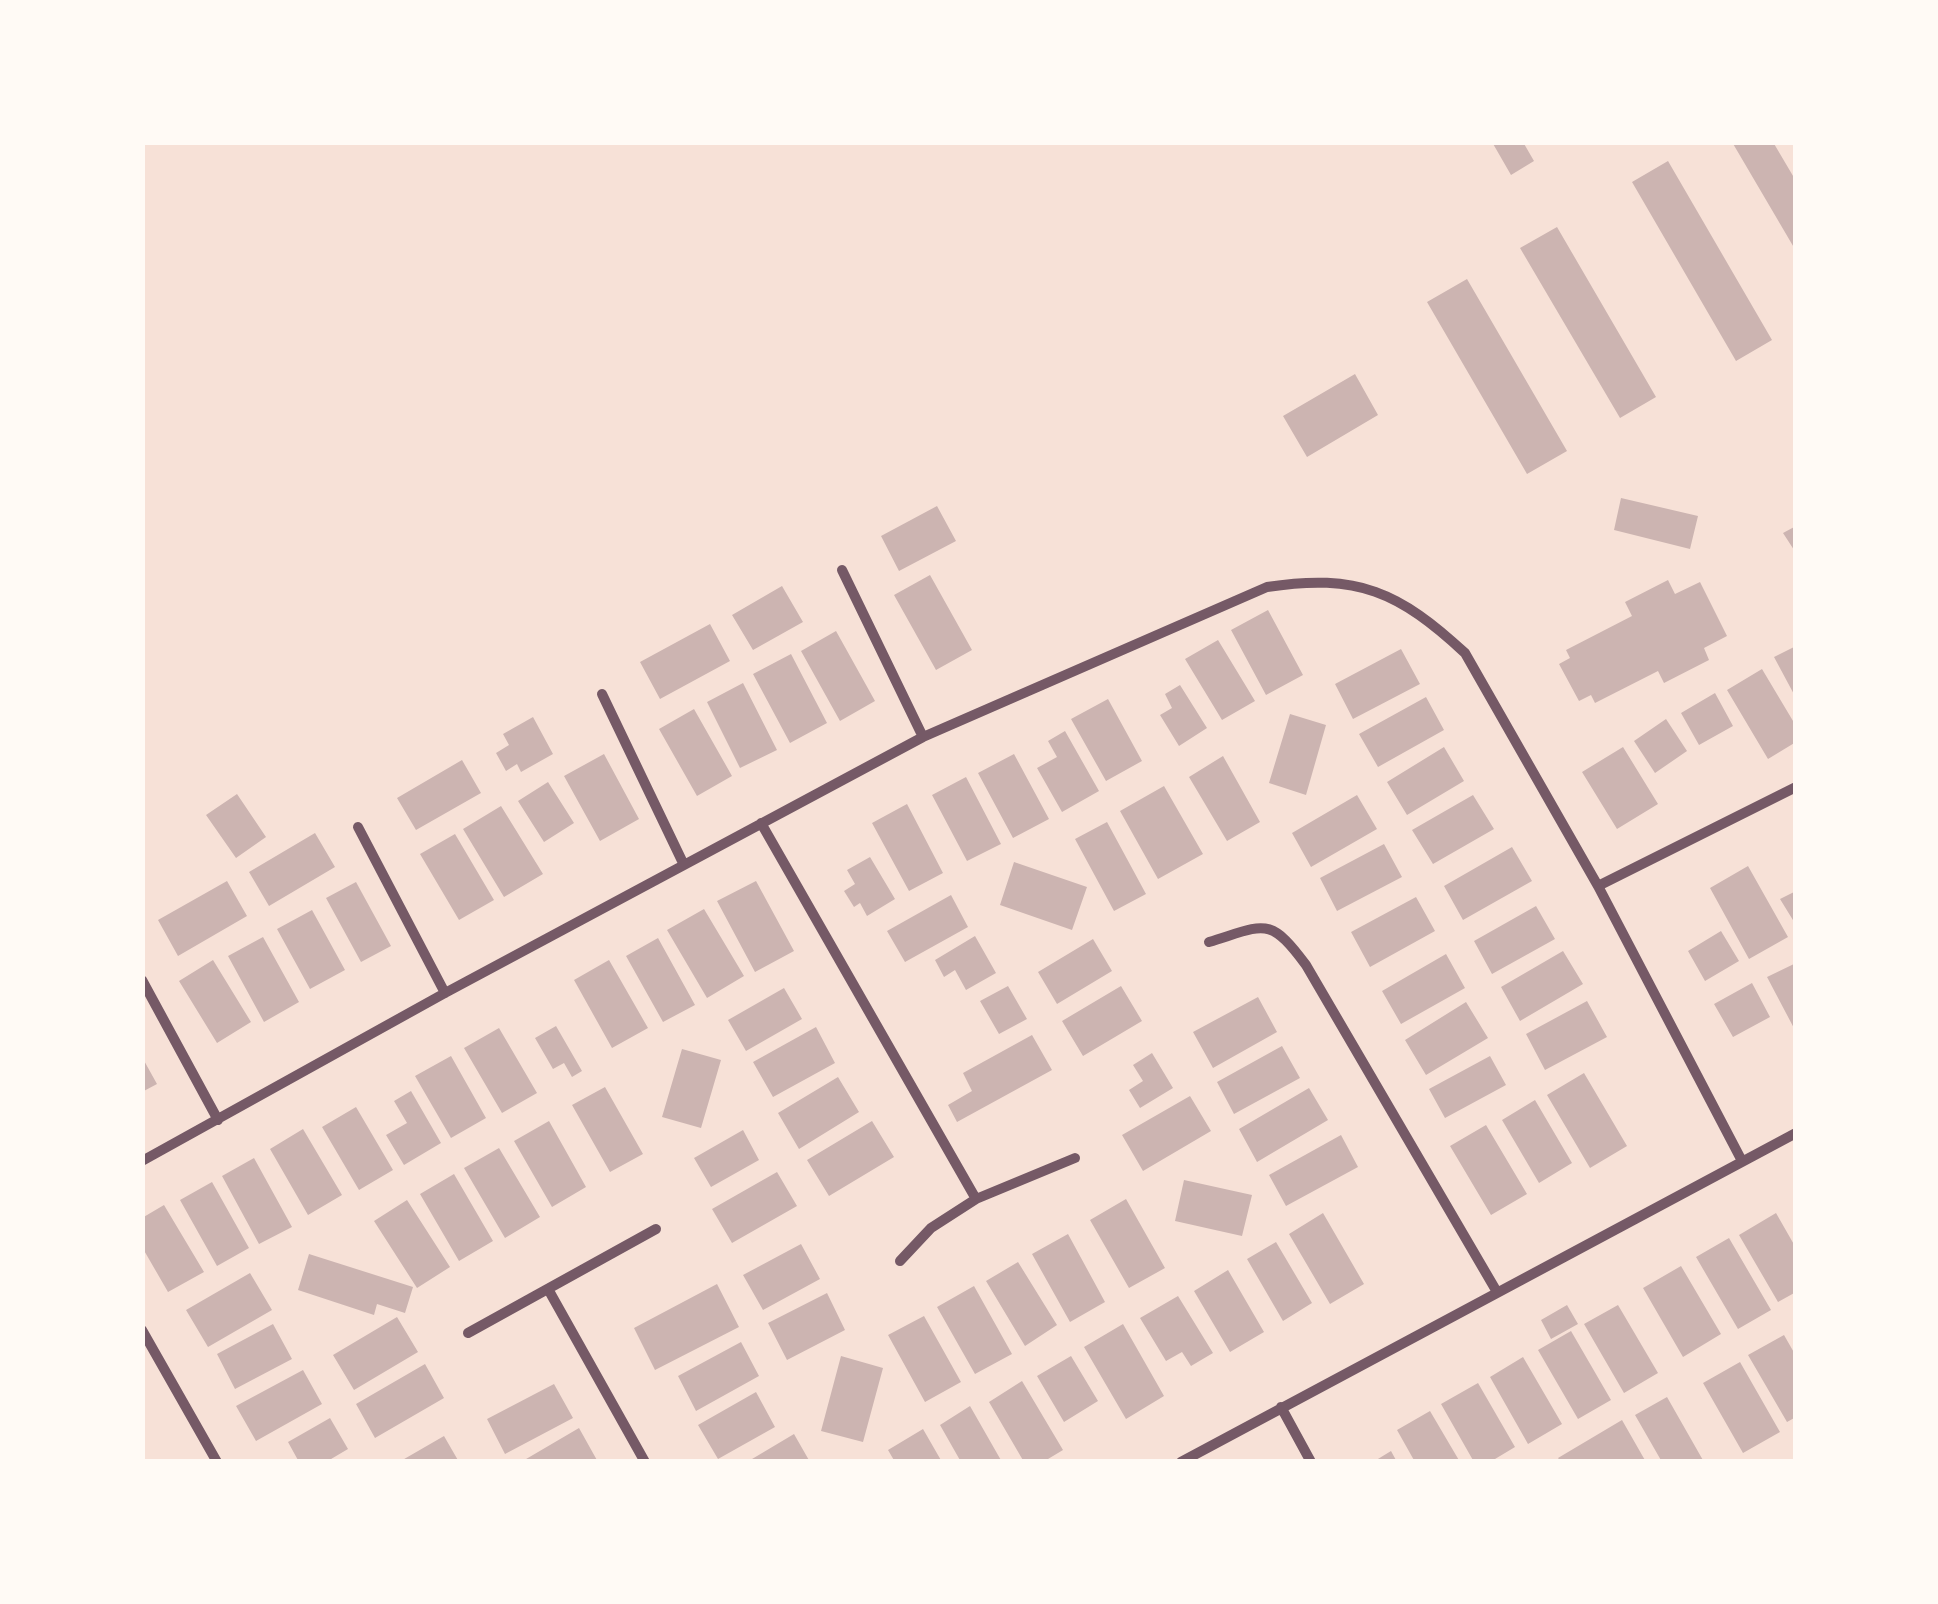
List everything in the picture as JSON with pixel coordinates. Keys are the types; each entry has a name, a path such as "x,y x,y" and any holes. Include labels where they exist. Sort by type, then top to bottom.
{"street":[{"path":"842,570 923,736"},
{"path":"142,1161 923,736 1267,587 1311,580 1338,581 1401,602 1466,653 1598,886 1742,1161"},
{"path":"602,694 684,865"},
{"path":"1598,886 1796,787"},
{"path":"761,823 976,1198"},
{"path":"358,827 446,993"},
{"path":"1209,942 1256,928 1270,927 1283,934 1306,965 1497,1292"},
{"path":"142,980 218,1120"},
{"path":"1181,1462 1796,1133"},
{"path":"900,1261 931,1228 976,1198 1075,1158"},
{"path":"468,1332 656,1229"},
{"path":"548,1289 646,1462"},
{"path":"142,1330 218,1462"},
{"path":"1281,1407 1311,1462"}],"building":[{"path":"1492,142 1523,142 1534,161 1511,175"},
{"path":"1732,142 1773,142 1796,181 1796,251"},
{"path":"1668,161 1772,340 1736,361 1632,182"},
{"path":"1557,227 1656,397 1620,418 1520,248"},
{"path":"1467,279 1567,451 1527,474 1427,302"},
{"path":"1355,374 1378,415 1307,457 1283,416"},
{"path":"1621,498 1698,516 1690,549 1614,530"},
{"path":"937,506 956,541 899,571 881,536"},
{"path":"1796,526 1796,553 1783,533"},
{"path":"930,575 972,650 936,670 894,595"},
{"path":"1668,580 1675,594 1700,582 1727,636 1704,648 1709,660 1664,683 1658,671 1595,703 1591,695 1579,701 1559,664 1570,658 1566,650 1632,616 1625,602"},
{"path":"782,586 803,622 753,650 732,615"},
{"path":"1268,610 1303,675 1266,695 1231,630"},
{"path":"710,624 730,661 660,699 640,662"},
{"path":"836,631 875,701 840,721 801,651"},
{"path":"1218,640 1255,701 1222,720 1185,659"},
{"path":"1796,646 1796,698 1774,657"},
{"path":"1401,649 1420,684 1353,719 1335,684"},
{"path":"791,654 827,723 790,743 753,674"},
{"path":"1762,669 1796,726 1796,742 1768,759 1727,690"},
{"path":"743,683 777,750 740,768 707,702"},
{"path":"1180,685 1207,728 1179,746 1160,715 1172,708 1165,694"},
{"path":"1715,693 1733,726 1699,745 1681,713"},
{"path":"1426,697 1444,730 1378,767 1359,734"},
{"path":"1108,699 1142,761 1106,781 1071,719"},
{"path":"694,709 732,776 697,796 659,729"},
{"path":"1290,714 1326,725 1306,795 1269,783"},
{"path":"533,717 553,754 521,772 517,764 506,771 496,753 509,745 503,734"},
{"path":"1666,719 1687,751 1655,773 1634,741"},
{"path":"1065,731 1099,791 1062,812 1037,768 1057,757 1048,741"},
{"path":"1444,747 1464,781 1407,815 1387,782"},
{"path":"1623,747 1658,804 1617,829 1582,772"},
{"path":"604,754 639,819 600,841 564,776"},
{"path":"1014,754 1049,819 1013,838 978,773"},
{"path":"1223,756 1260,822 1227,841 1189,777"},
{"path":"462,760 481,793 416,830 397,798"},
{"path":"966,777 1001,844 967,861 932,795"},
{"path":"548,782 574,823 544,842 518,801"},
{"path":"1164,786 1203,854 1158,879 1120,811"},
{"path":"237,794 266,837 236,858 206,815"},
{"path":"1357,795 1377,829 1311,867 1292,833"},
{"path":"1473,795 1494,829 1433,864 1412,830"},
{"path":"907,804 943,873 909,891 872,823"},
{"path":"501,806 543,874 504,897 463,829"},
{"path":"1107,822 1146,894 1114,911 1075,839"},
{"path":"315,833 335,867 269,906 249,872"},
{"path":"455,834 494,900 459,920 420,854"},
{"path":"1384,844 1402,877 1337,911 1320,878"},
{"path":"1512,847 1532,881 1463,920 1444,886"},
{"path":"870,857 895,899 867,916 860,903 854,907 844,891 855,884 847,870"},
{"path":"1014,862 1087,887 1072,930 1000,905"},
{"path":"1748,866 1788,937 1749,959 1710,888"},
{"path":"227,881 247,916 178,956 158,920"},
{"path":"756,881 794,951 755,972 717,901"},
{"path":"356,882 391,946 361,962 326,898"},
{"path":"1796,891 1796,925 1780,899"},
{"path":"951,895 968,927 905,962 887,931"},
{"path":"1416,897 1435,931 1370,967 1351,932"},
{"path":"1536,906 1555,939 1492,974 1474,941"},
{"path":"704,909 744,976 707,998 667,930"},
{"path":"312,910 345,970 310,989 277,929"},
{"path":"1721,931 1739,961 1705,981 1688,951"},
{"path":"975,936 996,973 966,990 955,970 944,977 935,960"},
{"path":"263,937 299,1002 264,1022 228,956"},
{"path":"658,938 695,1005 663,1022 626,956"},
{"path":"1093,939 1112,971 1057,1004 1038,972"},
{"path":"1563,951 1583,984 1520,1021 1501,987"},
{"path":"1446,954 1465,988 1401,1024 1382,991"},
{"path":"213,960 251,1022 217,1043 179,981"},
{"path":"609,960 648,1028 612,1048 574,980"},
{"path":"1796,963 1796,1032 1767,977"},
{"path":"1752,983 1770,1017 1733,1037 1714,1004"},
{"path":"1008,986 1027,1019 999,1034 980,1001"},
{"path":"1121,986 1142,1021 1083,1056 1062,1021"},
{"path":"784,988 802,1019 746,1051 728,1020"},
{"path":"1258,997 1277,1032 1213,1068 1193,1032"},
{"path":"1587,1001 1607,1037 1545,1070 1526,1034"},
{"path":"1466,1002 1488,1038 1426,1075 1405,1040"},
{"path":"556,1026 582,1071 572,1077 564,1063 553,1069 535,1038"},
{"path":"816,1027 835,1063 773,1097 753,1062"},
{"path":"499,1028 537,1093 502,1113 464,1048"},
{"path":"1032,1035 1052,1070 957,1122 948,1105 972,1091 963,1073"},
{"path":"1282,1046 1300,1078 1234,1114 1217,1082"},
{"path":"682,1049 721,1060 701,1128 662,1117"},
{"path":"1152,1053 1173,1088 1140,1108 1129,1090 1143,1081 1133,1065"},
{"path":"451,1056 486,1118 451,1138 415,1076"},
{"path":"1490,1056 1506,1085 1445,1118 1429,1089"},
{"path":"142,1057 157,1084 142,1092"},
{"path":"1584,1073 1627,1146 1590,1168 1547,1095"},
{"path":"838,1077 859,1112 799,1149 778,1113"},
{"path":"605,1087 643,1154 610,1172 572,1105"},
{"path":"1309,1088 1328,1120 1257,1162 1239,1129"},
{"path":"411,1091 441,1143 404,1165 386,1135 407,1123 394,1101"},
{"path":"1190,1096 1211,1131 1143,1171 1122,1135"},
{"path":"1535,1100 1572,1163 1539,1183 1502,1120"},
{"path":"356,1107 393,1170 359,1190 322,1127"},
{"path":"549,1121 586,1187 552,1207 514,1141"},
{"path":"872,1121 894,1157 829,1196 807,1160"},
{"path":"1486,1125 1527,1194 1491,1215 1450,1146"},
{"path":"303,1129 342,1195 308,1215 270,1149"},
{"path":"743,1130 759,1160 711,1187 694,1158"},
{"path":"1341,1135 1358,1167 1286,1206 1269,1175"},
{"path":"499,1148 540,1217 505,1238 464,1168"},
{"path":"254,1158 292,1227 259,1244 222,1176"},
{"path":"777,1172 797,1206 732,1243 712,1209"},
{"path":"454,1174 493,1241 459,1261 420,1194"},
{"path":"1184,1180 1252,1195 1242,1236 1175,1221"},
{"path":"212,1182 249,1248 217,1266 180,1200"},
{"path":"1126,1199 1165,1268 1129,1288 1090,1220"},
{"path":"407,1200 450,1267 417,1288 374,1221"},
{"path":"164,1205 204,1272 168,1292 142,1247 142,1218"},
{"path":"1323,1213 1364,1284 1330,1304 1289,1234"},
{"path":"1776,1213 1796,1248 1796,1292 1778,1302 1739,1235"},
{"path":"1068,1234 1105,1302 1070,1322 1032,1254"},
{"path":"1729,1238 1771,1310 1738,1329 1696,1257"},
{"path":"1276,1242 1312,1303 1283,1321 1247,1259"},
{"path":"801,1244 820,1279 763,1310 743,1275"},
{"path":"309,1254 413,1287 405,1313 377,1304 374,1315 298,1290"},
{"path":"1018,1262 1057,1325 1025,1346 986,1281"},
{"path":"1681,1266 1721,1334 1683,1357 1643,1288"},
{"path":"1228,1270 1264,1332 1230,1352 1194,1291"},
{"path":"250,1273 272,1310 208,1347 186,1310"},
{"path":"717,1284 739,1327 655,1370 634,1328"},
{"path":"974,1286 1012,1354 975,1374 937,1307"},
{"path":"827,1293 845,1330 787,1360 768,1323"},
{"path":"1178,1296 1213,1353 1191,1366 1182,1352 1166,1361 1140,1318"},
{"path":"1567,1305 1578,1324 1551,1339 1541,1320"},
{"path":"1618,1305 1658,1373 1624,1393 1584,1324"},
{"path":"924,1316 961,1382 925,1402 888,1335"},
{"path":"397,1317 418,1352 354,1390 333,1355"},
{"path":"273,1324 292,1359 235,1389 217,1354"},
{"path":"1123,1324 1164,1396 1126,1419 1084,1347"},
{"path":"1571,1331 1611,1400 1578,1419 1538,1350"},
{"path":"1784,1335 1796,1356 1796,1417 1787,1422 1748,1355"},
{"path":"741,1342 759,1376 696,1411 678,1376"},
{"path":"841,1356 883,1368 863,1442 821,1431"},
{"path":"1071,1356 1098,1401 1064,1422 1037,1376"},
{"path":"1523,1357 1562,1424 1528,1444 1490,1377"},
{"path":"1740,1362 1780,1432 1743,1453 1703,1383"},
{"path":"425,1364 444,1398 375,1438 356,1404"},
{"path":"303,1370 322,1404 256,1441 236,1406"},
{"path":"1022,1381 1063,1450 1043,1462 1024,1462 989,1402"},
{"path":"1478,1383 1515,1447 1490,1462 1474,1462 1441,1404"},
{"path":"554,1384 573,1418 505,1454 487,1419"},
{"path":"756,1392 775,1427 718,1459 698,1425"},
{"path":"1667,1397 1704,1462 1662,1462 1635,1415"},
{"path":"970,1406 1002,1462 961,1462 940,1425"},
{"path":"1430,1411 1460,1462 1415,1462 1397,1430"},
{"path":"330,1418 348,1449 326,1462 299,1462 288,1442"},
{"path":"1622,1420 1646,1462 1561,1462 1558,1458"},
{"path":"579,1428 598,1462 521,1462"},
{"path":"923,1429 942,1462 895,1462 888,1450"},
{"path":"794,1434 810,1462 747,1462"},
{"path":"444,1436 459,1462 399,1462"},
{"path":"1391,1451 1397,1462 1373,1462"}]}
